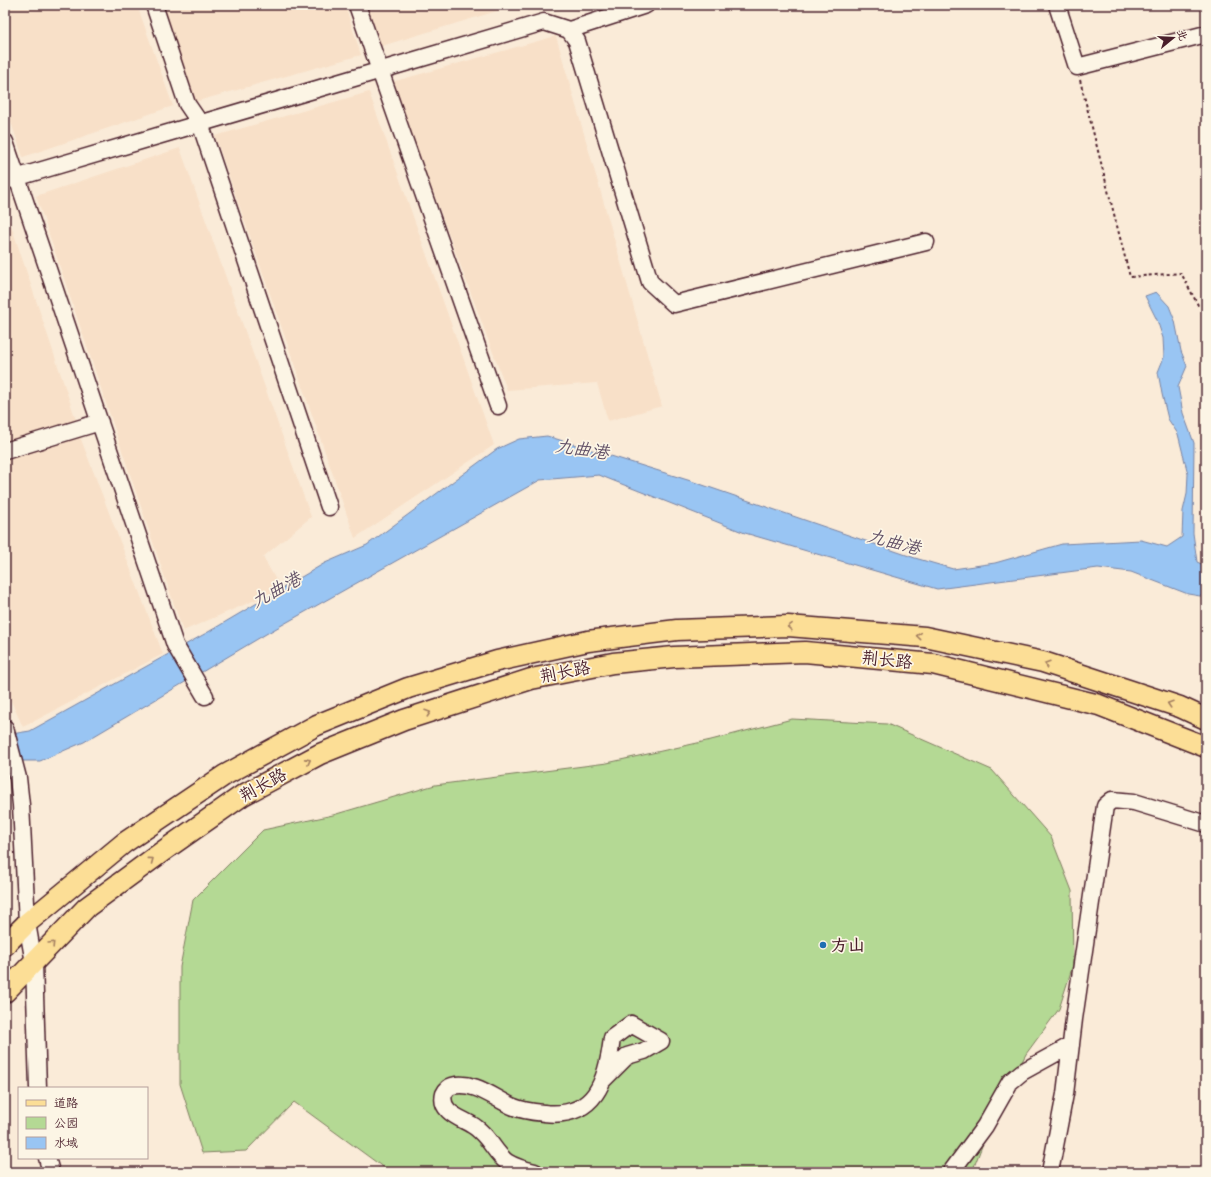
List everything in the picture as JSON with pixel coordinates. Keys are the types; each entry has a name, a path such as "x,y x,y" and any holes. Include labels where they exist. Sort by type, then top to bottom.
{"main road":[{"name":"荆长路","path":"5,945 26,923 124,842 225,775 317,725 408,688 497,661 588,641 677,630 788,626 925,637 1043,662 1180,707 1206,719"},
{"name":"荆长路","path":"5,992 87,907 166,848 243,795 320,754 404,720 531,679 613,663 674,657 805,652 933,664 1099,705 1206,746"}],"street":[{"path":"154,5 187,104 200,123 329,506"},
{"path":"357,5 378,70 498,406"},
{"path":"11,179 544,22 569,30 646,5"},
{"path":"1057,5 1077,67 1206,34"},
{"path":"569,30 577,41 650,282 674,304 926,242"},
{"path":"5,142 11,179 100,422 175,645 205,696"},
{"path":"5,451 100,422"},
{"path":"5,728 18,778 21,805 26,923 34,963 38,1087"},
{"path":"1050,1172 1052,1153 1065,1094 1105,806 1112,800 1134,802 1206,824"},
{"path":"951,1172 985,1126 1010,1082 1022,1072 1071,1045"},
{"path":"535,1172 507,1162 479,1130 449,1111 445,1104 444,1096 446,1090 451,1086 466,1085 485,1092 514,1107 530,1111 559,1114 574,1111 587,1104 595,1095 603,1080"},
{"path":"47,1159 51,1172"}],"path":[{"path":"1077,67 1130,276 1181,273 1198,305 1206,304"}],"shaded area":[{"path":"5,5 137,5 173,106 23,157 5,105"},
{"path":"159,5 345,5 361,55 187,104"},
{"path":"363,5 517,5 375,48"},
{"path":"556,36 662,406 608,421 597,383 507,390 392,82"},
{"path":"369,92 494,445 355,538 215,136"},
{"path":"180,148 311,517 263,557 281,589 183,631 36,196"},
{"path":"5,207 76,420 5,443"},
{"path":"79,434 163,654 23,727 5,688 5,459"}],"green space":[{"path":"792,719 887,724 992,770 1051,837 1072,891 1073,965 1059,1009 1026,1054 992,1120 972,1172 392,1172 380,1165 294,1102 246,1151 202,1153 180,1084 180,967 193,900 263,830 333,815 435,785 607,763 711,740"}],"water":[{"name":"九曲港","path":"1156,292 1169,306 1175,321 1181,351 1187,366 1178,387 1183,413 1194,443 1193,533 1197,562 1206,566 1206,597 1188,594 1131,572 1098,568 937,589 745,533 599,475 540,480 266,634 84,742 40,761 5,761 5,735 30,731 210,631 325,563 367,545 497,449 519,439 547,436 694,482 915,558 953,569 995,563 1062,544 1141,540 1167,547 1182,537 1183,511 1187,494 1188,474 1178,434 1168,419 1158,372 1164,357 1163,338 1157,320 1145,296"}],"place":[{"name":"方山","path":"823,945"}]}
